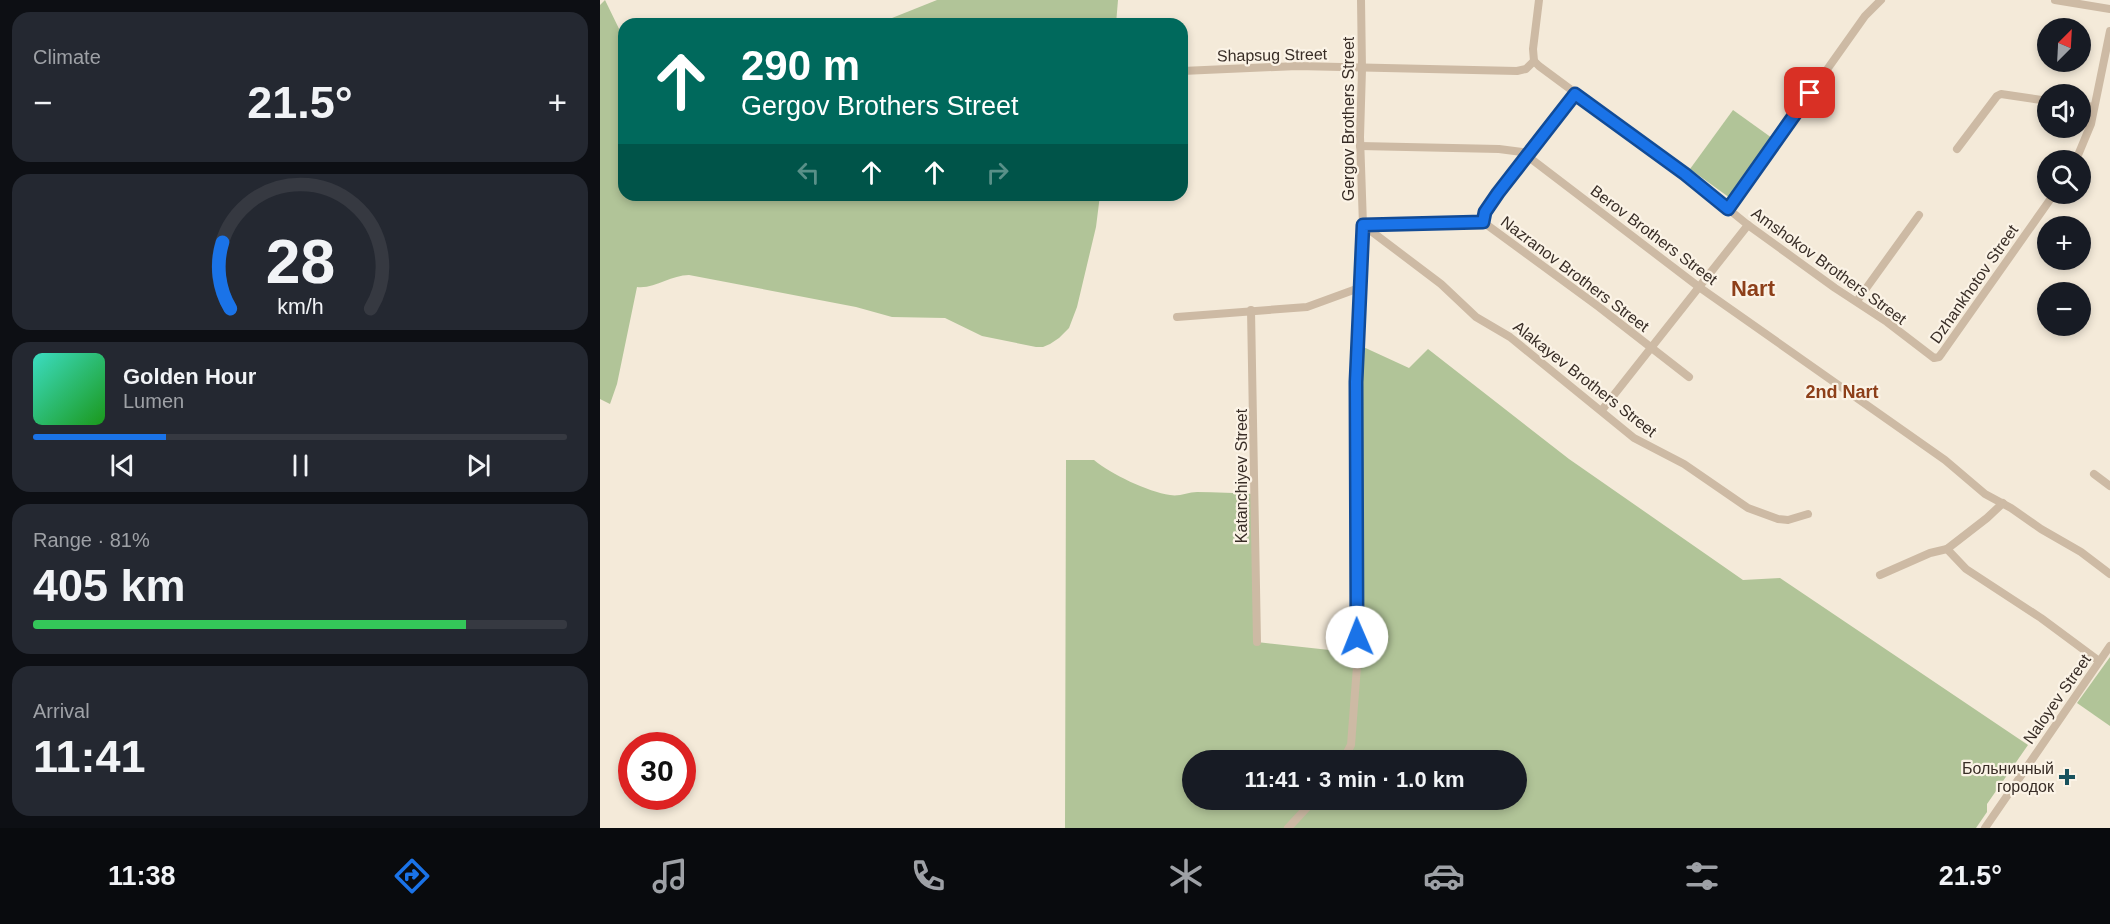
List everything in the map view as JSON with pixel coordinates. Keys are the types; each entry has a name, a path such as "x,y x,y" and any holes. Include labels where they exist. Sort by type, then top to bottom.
{"street":[{"name":"Gergov Brothers Street","path":"1348,750 1351,745 1358,653 1356,382 1363,225 1360,146 1361,0"},
{"path":"1362,69 1517,71 1526,69 1534,61 1533,49 1539,0"},
{"path":"1728,209 1865,16 1881,0"},
{"path":"2055,0 2110,9"},
{"path":"2081,150 2087,138 2110,31"},
{"name":"Amshokov Brothers Street","path":"1534,61 1575,94 1685,174 1748,225 1934,358"},
{"name":"Shapsug Street","path":"1188,71 1297,66 1362,69"},
{"path":"1483,222 1491,203 1575,94"},
{"path":"1957,149 1997,96 2001,94 2037,100"},
{"name":"Berov Brothers Street","path":"1360,146 1499,149 1516,150 1527,155 1699,287 1889,419 1945,460 1985,494 2080,552 2110,574"},
{"name":"Dzhankhotov Street","path":"1934,358 1939,357 1942,353 2047,204"},
{"path":"1857,301 1919,215"},
{"name":"Nazranov Brothers Street","path":"1363,225 1483,222 1689,377"},
{"name":"Alakayev Brothers Street","path":"1363,225 1441,284 1476,317 1510,338 1634,438 1684,464 1748,508 1778,519 1788,520 1808,514"},
{"path":"1602,410 1748,225"},
{"path":"1177,317 1307,307 1359,288"},
{"name":"Katanchiyev Street","path":"1251,310 1257,642"},
{"path":"2094,474 2110,486"},
{"path":"1880,574 1930,553 1947,549 1988,518 2003,503"},
{"path":"1947,549 1966,569 2041,618 2099,661"},
{"name":"Naloyev Street","path":"1985,828 2110,646"},
{"path":"1288,828 1305,810"}],"green space":[{"path":"605,0 618,27 618,201 1099,201 1096,227 1077,307 1069,328 1050,344 1036,347 982,336 945,318 892,317 856,307 689,275 682,276 650,286 637,287 617,384 610,404 600,399 600,5"},
{"path":"937,0 1118,0 1116,18 892,18"},
{"path":"1733,110 1772,138 1730,198 1690,169"},
{"path":"1359,345 1409,368 1428,349 1569,459 1743,580 1780,578 2028,745 1987,804 1987,812 1976,828 1065,828 1066,460 1094,460 1130,482 1170,495 1197,492 1254,494 1257,642 1357,653"},
{"path":"2110,657 2110,726 2077,703"}],"place":[{"name":"Больничный городок","path":"2067,777"}],"district":[{"name":"Nart","path":"1753,288"},
{"name":"2nd Nart","path":"1842,392"}],"route":[{"path":"1357,637 1356,382 1359,358 1359,288 1363,225 1483,222 1485,212 1498,193 1558,119 1575,94 1685,174 1728,209 1810,93"}]}
